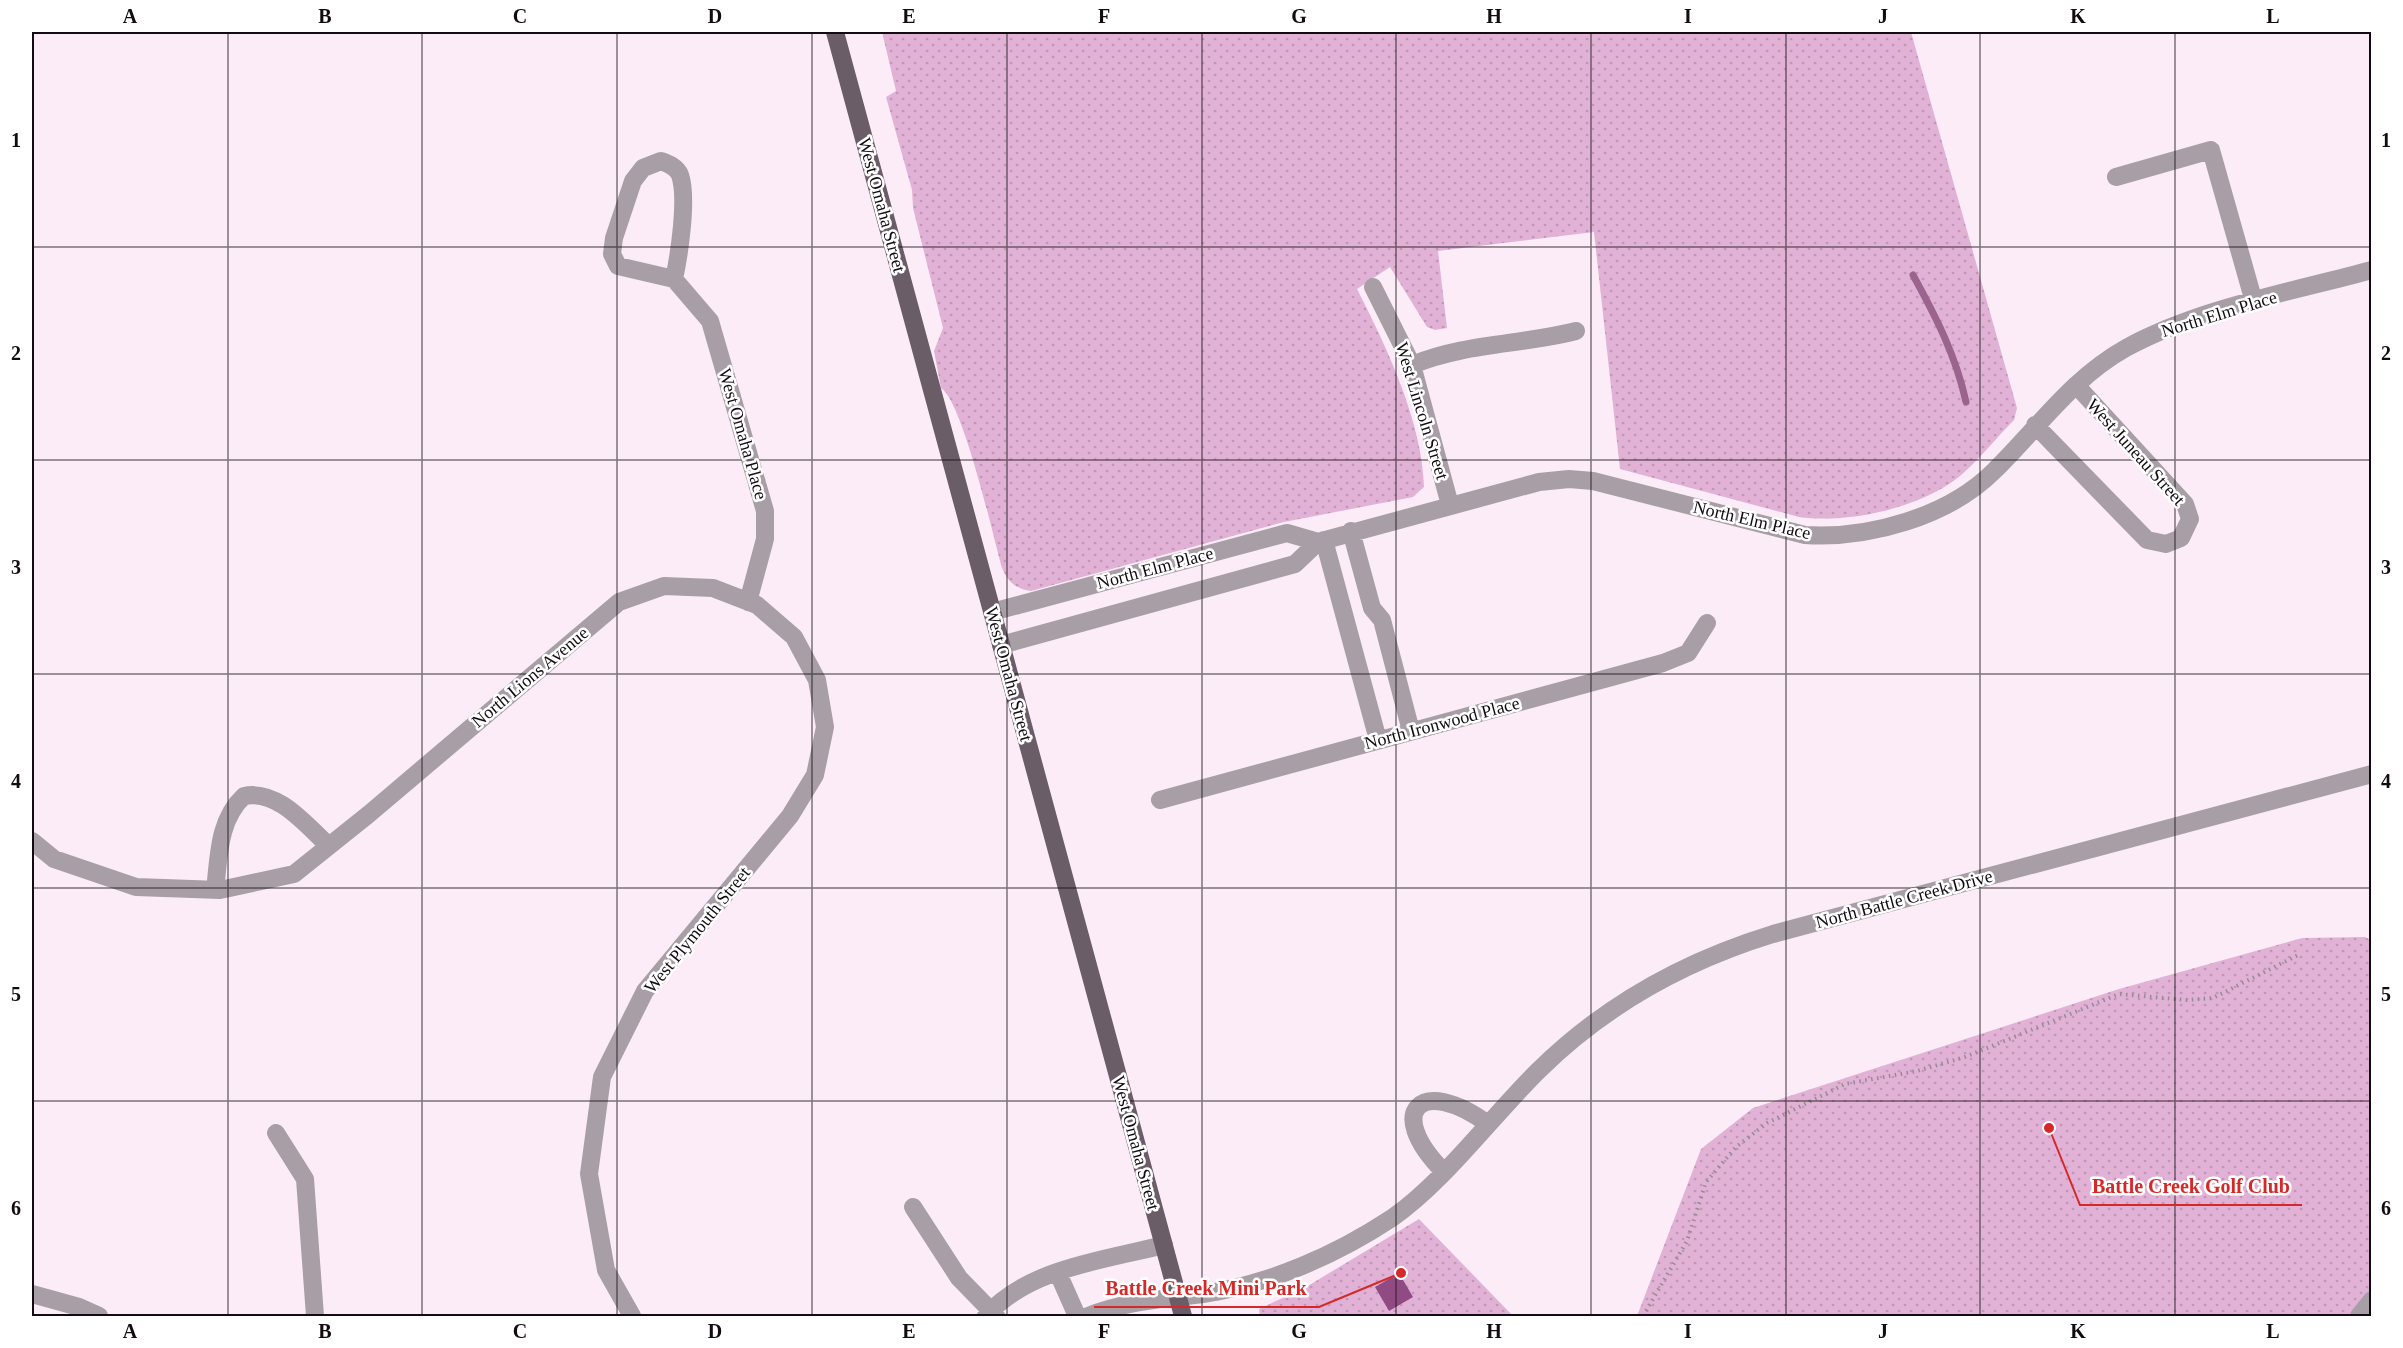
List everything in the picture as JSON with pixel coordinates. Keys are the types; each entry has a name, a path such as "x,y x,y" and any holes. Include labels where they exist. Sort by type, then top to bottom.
{"main road":[{"name":"West Omaha Street","path":"835,32 1183,1317"}],"street":[{"path":"2116,177 2211,150 2254,302"},
{"path":"662,161 672,165 679,173 682,193 679,258 674,279 618,266 612,254 614,238 633,181 643,168 651,163 662,161"},
{"name":"North Elm Place","path":"1001,645 1295,564 1321,541 1351,531 1539,482 1569,479 1621,488 1786,531 1824,536 1847,534 1907,519 1951,501 1992,473 2036,424 2076,385 2108,360 2148,337 2174,325 2372,270"},
{"name":"West Omaha Place","path":"674,279 710,321 765,511 765,539 753,603"},
{"name":"West Lincoln Street","path":"1374,286 1412,365 1450,505"},
{"path":"1412,365 1467,348 1532,340 1576,331"},
{"name":"West Juneau Street","path":"2036,424 2147,540 2166,544 2181,538 2190,519 2185,504 2076,385"},
{"path":"1351,531 1372,608 1382,620 1412,731"},
{"name":"North Elm Place","path":"992,612 1287,533 1321,541"},
{"path":"1321,541 1378,740"},
{"name":"North Lions Avenue","path":"32,841 54,859 136,887 215,890 294,874 619,602 664,586 712,588 753,603"},
{"name":"West Plymouth Street","path":"632,1317 606,1269 589,1174 602,1077 645,991 790,816 815,775 825,727 817,680 794,637 753,603"},
{"name":"North Ironwood Place","path":"1160,800 1663,663 1689,652 1707,623"},
{"name":"North Battle Creek Drive","path":"1088,1317 1152,1298 1204,1294 1277,1275 1338,1249 1393,1216 1443,1171 1539,1070 1602,1017 1655,982 1737,945 2372,774"},
{"path":"215,890 220,839 235,804 244,796 264,795 279,802 329,846"},
{"path":"1443,1171 1426,1155 1415,1131 1414,1113 1418,1107 1430,1100 1453,1102 1467,1108 1488,1124"},
{"path":"276,1133 305,1179 315,1317"},
{"path":"913,1207 959,1278 991,1315 1023,1287 1058,1273 1164,1245"},
{"path":"1058,1273 1077,1317"},
{"path":"32,1294 79,1307 99,1317"},
{"path":"2359,1317 2372,1300"}],"path":[{"path":"1643,1317 1687,1241 1706,1182 1737,1147 1767,1123 1845,1084 1917,1071 1965,1057 2119,994 2186,1000 2213,998 2298,956"}],"shaded area":[{"path":"882,32 1911,32 2017,408 2014,420 1967,470 1944,487 1905,505 1861,516 1818,519 1799,517 1620,469 1594,232 1438,251 1447,328 1435,330 1427,327 1390,267 1357,289 1391,360 1417,437 1424,487 1413,497 1284,522 1031,591 1021,589 1010,581 1002,568 968,443 950,398 941,388 934,351 943,328 913,208 912,190 886,97 896,91"},
{"path":"2365,937 2371,940 2371,1316 1637,1316 1701,1149 1753,1108 2119,989 2302,938"},
{"path":"1419,1219 1513,1316 1260,1316 1259,1309 1306,1287"}],"building":[{"path":"1399,1273 1413,1297 1389,1311 1375,1287"}],"waterway":[{"path":"1913,275 1944,337 1957,369 1966,402"}],"place":[{"name":"Battle Creek Golf Club","path":"2049,1128"},
{"name":"Battle Creek Mini Park","path":"1401,1273"}]}
